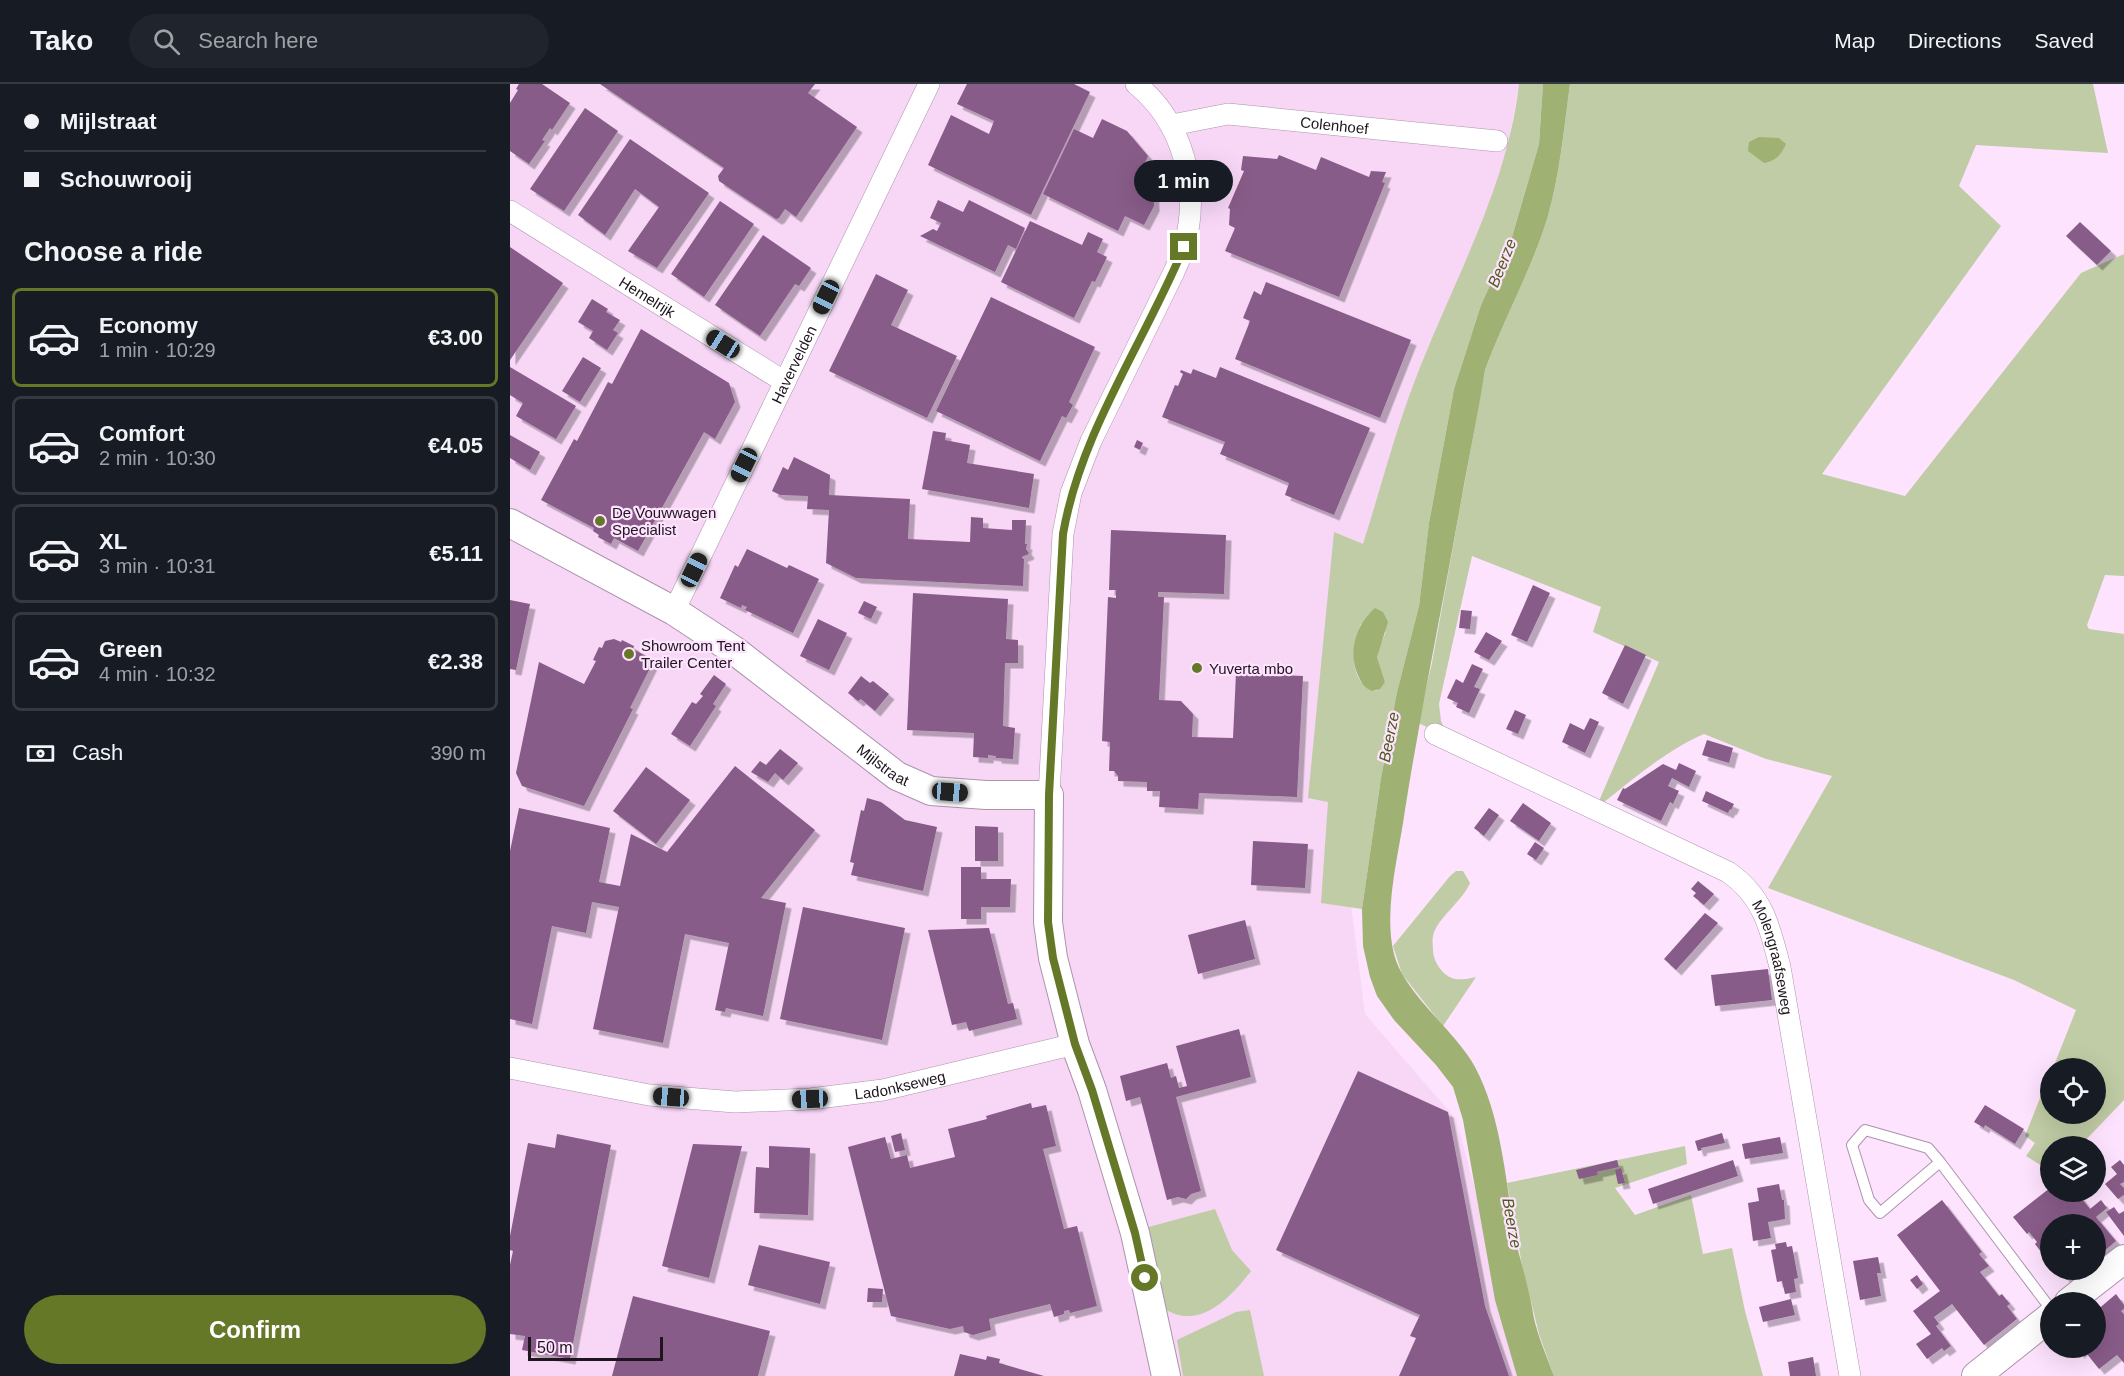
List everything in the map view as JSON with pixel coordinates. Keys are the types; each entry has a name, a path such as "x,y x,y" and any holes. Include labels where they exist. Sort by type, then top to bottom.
{"main road":[{"name":"Mijlstraat","path":"510,523 674,611 735,651 897,776 932,791 986,795 1049,795"},
{"path":"1049,795 1048,922 1053,958 1075,1044 1092,1090 1135,1233 1166,1376"},
{"path":"2082,1292 2124,1258"},
{"path":"1976,1376 2040,1325"}],"street":[{"name":"Havervelden","path":"674,611 929,84"},
{"path":"1049,795 1063,534 1069,502 1091,441 1174,272 1184,247 1189,224 1190,191 1183,153 1172,125 1136,84"},
{"name":"Colenhoef","path":"1172,125 1228,114 1497,141"},
{"name":"Hemelrijk","path":"510,211 785,382"},
{"name":"Molengraafseweg","path":"1435,735 1728,872 1752,894 1764,913 1780,967 1850,1376"},
{"name":"Ladonkseweg","path":"510,1068 649,1095 735,1102 799,1100 883,1090 1075,1044"}],"lane":[{"path":"1940,1162 1880,1213 1869,1200 1852,1145 1865,1130 1928,1148 1940,1162 2040,1295"}],"shaded area":[{"path":"510,84 1519,84 1507,150 1491,197 1350,897 1365,1014 1456,1119 1525,1376 510,1376"},
{"path":"1519,84 1543,84 1539,144 1512,237 1481,305 1454,389 1429,523 1419,606 1397,692 1381,778 1362,909 1321,903 1328,802 1308,798 1334,532 1363,544 1407,403 1476,236 1503,162 1513,123","holes":["1361,624 1386,632 1377,657 1385,682 1376,691 1360,681 1356,673 1355,643"]},
{"path":"1570,84 2093,84 2108,153 1976,145 1959,186 2001,226 1822,474 1905,496 2081,273 2124,254 2124,576 2105,575 2087,625 2089,629 2124,634 2124,1100 2106,1119 2106,1058 2057,1058 2076,1010 2014,980 1768,888 1832,776 1766,759 1704,734 1664,756 1603,803 1599,801 1659,662 1593,632 1601,607 1472,556 1439,704 1441,721 1448,736 1418,723 1432,663 1485,370 1541,236 1559,167"},
{"path":"1456,871 1463,871 1470,883 1435,929 1434,956 1440,969 1453,979 1476,977 1443,1026 1402,974 1393,946"},
{"path":"2040,1098 2040,1124 2101,1124 2090,1136 2040,1136 2040,1165 2026,1156 2035,1143 2025,1136"},
{"path":"1685,1146 1687,1164 1615,1188 1635,1215 1691,1195 1703,1254 1732,1248 1745,1311 1763,1376 1554,1376 1527,1292 1507,1183"},
{"path":"1215,1209 1232,1250 1251,1271 1234,1291 1214,1308 1202,1314 1178,1315 1165,1309 1145,1228"},
{"path":"1250,1310 1264,1376 1183,1376 1177,1340 1236,1312"}],"water":[{"name":"Beerze","path":"1543,84 1570,84 1556,183 1541,236 1485,370 1426,688 1393,882 1390,919 1394,954 1400,969 1419,998 1466,1053 1484,1086 1491,1106 1501,1146 1514,1229 1518,1240 1517,1247 1536,1325 1554,1376 1517,1376 1495,1300 1463,1120 1453,1087 1394,1020 1377,996 1363,946 1362,909 1381,778 1397,692 1419,606 1429,523 1454,389 1481,305 1512,237 1539,144"},
{"path":"1759,137 1779,138 1786,144 1778,157 1764,163 1748,151 1749,142"},
{"path":"1375,608 1383,612 1388,622 1377,657 1385,682 1380,689 1372,691 1364,686 1360,679 1353,655 1359,629"}],"building":[{"path":"519,84 542,84 570,103 552,130 550,128 542,140 545,141 529,164 510,151 510,103"},
{"path":"600,84 815,84 808,93 857,127 796,217 785,209 776,219 719,181 718,176 724,168"},
{"path":"967,84 1074,84 1090,92 1031,215 928,165 951,115 989,134 994,121 957,104"},
{"path":"585,108 618,131 564,211 530,189"},
{"path":"1102,119 1127,131 1148,156 1145,163 1147,170 1153,173 1154,206 1144,225 1125,216 1118,231 1043,194 1074,129 1093,138"},
{"path":"630,139 709,193 657,268 628,251 659,207 635,189 605,235 578,215"},
{"path":"1279,155 1316,170 1321,157 1369,177 1371,171 1386,172 1382,182 1385,183 1339,297 1225,251 1235,228 1229,225 1230,209 1228,208 1244,171 1241,170 1243,156 1277,159"},
{"path":"938,200 963,212 969,200 1025,228 1016,249 1008,245 995,272 920,236 933,229 937,231 941,223 930,218"},
{"path":"720,201 754,224 704,297 671,274"},
{"path":"1030,221 1082,245 1088,232 1103,239 1097,252 1107,257 1074,318 1001,282"},
{"path":"2080,222 2111,251 2097,265 2066,236"},
{"path":"763,235 811,268 799,286 795,284 760,336 715,305"},
{"path":"510,247 563,283 510,360"},
{"path":"876,274 908,290 891,325 957,356 927,418 829,371"},
{"path":"1266,282 1411,340 1380,418 1235,359 1250,321 1243,318 1254,291 1261,295"},
{"path":"991,297 1095,347 1069,402 1073,405 1066,418 1062,416 1040,461 936,411"},
{"path":"592,299 608,309 606,312 620,320 613,330 618,333 607,350 589,338 593,331 578,322"},
{"path":"641,329 729,383 735,402 715,439 704,432 638,551 614,538 611,544 598,537 599,535 593,531 594,528 541,500 574,439 577,441 608,382 612,384"},
{"path":"583,357 601,368 580,402 562,391"},
{"path":"510,367 576,406 556,439 516,416 523,403 510,395"},
{"path":"1220,367 1370,428 1334,515 1285,495 1289,483 1220,454 1225,442 1162,417 1175,385 1178,386 1183,374 1181,370 1191,374 1193,369 1216,378"},
{"path":"933,431 946,433 945,440 970,445 967,463 1034,474 1029,508 922,489"},
{"path":"510,435 540,452 530,470 510,458"},
{"path":"1137,440 1143,443 1140,450 1134,447"},
{"path":"794,457 830,475 829,495 910,499 908,539 970,542 971,517 983,518 983,528 1012,530 1012,520 1026,520 1025,544 1027,544 1026,549 1029,553 1022,558 1024,559 1023,586 856,578 826,563 829,510 807,509 808,496 780,495 772,491 783,467 788,470"},
{"path":"1111,530 1226,535 1224,594 1158,592 1158,597 1164,597 1159,700 1181,701 1193,714 1192,737 1233,738 1236,673 1303,676 1297,797 1199,793 1198,809 1159,807 1160,791 1147,791 1147,782 1118,781 1118,776 1114,771 1109,771 1110,742 1102,741 1108,597 1116,598 1116,590 1109,590"},
{"path":"747,549 787,568 789,565 819,579 793,633 745,610 747,607 742,605 741,608 720,598 735,565 738,567"},
{"path":"1533,585 1550,593 1527,642 1511,635"},
{"path":"913,593 1008,599 1006,639 1018,640 1018,663 1005,663 1003,726 1015,728 1013,759 988,755 988,758 973,757 974,733 907,730"},
{"path":"510,600 530,604 516,670 510,669"},
{"path":"864,601 877,607 871,619 858,613"},
{"path":"1461,610 1472,611 1470,629 1459,628"},
{"path":"818,619 847,633 829,670 800,656"},
{"path":"1486,632 1502,641 1489,660 1474,652"},
{"path":"614,639 634,646 633,649 654,660 630,708 633,709 584,806 522,786 516,773 539,662 584,684 596,661 593,660 599,647 602,648 605,641"},
{"path":"1625,645 1646,655 1623,704 1602,693"},
{"path":"1472,664 1483,669 1474,687 1480,689 1469,713 1456,707 1458,703 1447,698 1456,679 1463,683"},
{"path":"714,675 726,684 713,704 716,706 690,746 671,734 692,702 696,704 703,696 700,694"},
{"path":"861,676 870,683 873,681 889,694 875,711 861,699 858,701 848,693"},
{"path":"1515,710 1526,715 1518,734 1506,729"},
{"path":"1590,718 1599,722 1585,753 1562,742 1570,723 1584,730"},
{"path":"1707,740 1733,748 1729,763 1702,755"},
{"path":"780,749 798,763 783,780 775,773 768,782 751,772 760,761 766,765"},
{"path":"1679,763 1696,771 1689,787 1672,778 1668,786 1679,791 1673,804 1670,802 1661,821 1617,800 1623,788 1625,789 1663,764 1676,770"},
{"path":"735,766 815,830 761,898 786,903 763,1016 726,1008 725,1012 715,1010 729,943 685,934 663,1043 593,1029 619,907 592,902 586,933 552,926 532,1024 510,1019 510,851 519,808 610,828 599,882 620,886 631,834 667,852"},
{"path":"646,767 690,800 656,844 613,811"},
{"path":"1706,791 1734,804 1731,810 1728,813 1702,801"},
{"path":"867,798 881,802 905,820 937,827 923,891 851,875 854,863 850,862 861,810 864,811"},
{"path":"1523,803 1551,823 1539,841 1510,821"},
{"path":"1489,808 1499,815 1484,836 1474,828"},
{"path":"975,826 998,827 998,861 975,861"},
{"path":"1253,841 1308,844 1305,888 1251,885"},
{"path":"1535,842 1544,848 1536,860 1527,854"},
{"path":"961,867 981,867 981,879 1011,879 1010,907 981,907 981,919 961,919"},
{"path":"1698,881 1714,894 1704,905 1693,896 1696,893 1691,889"},
{"path":"803,907 905,928 882,1040 780,1019"},
{"path":"1705,913 1718,923 1676,970 1664,959"},
{"path":"1245,920 1255,959 1198,974 1188,935"},
{"path":"989,928 1008,1004 1013,1003 1017,1019 969,1031 966,1022 952,1025 928,930"},
{"path":"1768,969 1772,1000 1715,1006 1711,975"},
{"path":"1239,1029 1251,1077 1176,1097 1201,1191 1191,1194 1186,1199 1178,1197 1167,1200 1140,1097 1126,1101 1120,1076 1167,1063 1171,1078 1176,1076 1179,1088 1187,1086 1176,1046"},
{"path":"1358,1071 1448,1112 1485,1306 1509,1376 1399,1376 1416,1338 1410,1336 1420,1315 1276,1250"},
{"path":"1031,1103 1032,1108 1046,1105 1056,1146 1043,1149 1064,1229 1077,1226 1097,1306 1070,1313 1069,1310 1064,1311 1064,1314 1054,1317 1050,1304 989,1319 991,1330 973,1335 964,1332 963,1326 950,1329 891,1316 848,1147 885,1137 891,1159 907,1155 910,1168 955,1157 948,1129 987,1119 986,1116"},
{"path":"1985,1105 2024,1129 2015,1144 1985,1125 1984,1128 1974,1122"},
{"path":"901,1133 905,1150 895,1152 891,1136"},
{"path":"1722,1133 1725,1143 1701,1148 1702,1150 1698,1151 1695,1141"},
{"path":"557,1134 611,1145 570,1359 522,1350 525,1336 510,1334 510,1265 513,1251 510,1250 510,1236 528,1143 555,1148"},
{"path":"1780,1137 1783,1153 1745,1159 1742,1144"},
{"path":"693,1144 742,1146 709,1278 662,1266"},
{"path":"769,1146 810,1148 808,1215 754,1213 756,1167 769,1168"},
{"path":"1617,1160 1619,1167 1579,1179 1576,1170"},
{"path":"1733,1160 1738,1176 1653,1204 1648,1189"},
{"path":"2120,1160 2124,1165 2124,1182 2120,1184 2124,1188 2124,1195 2118,1199 2106,1185 2117,1174 2111,1167"},
{"path":"1621,1168 1625,1183 1618,1184 1615,1170"},
{"path":"1779,1184 1782,1200 1784,1200 1785,1219 1768,1222 1771,1238 1753,1241 1748,1203 1759,1201 1757,1188"},
{"path":"2040,1196 2040,1202 2085,1202 2090,1209 2099,1202 2102,1202 2107,1208 2100,1214 2040,1214 2040,1251 2029,1232 2027,1234 2013,1217"},
{"path":"1942,1200 1982,1252 1979,1254 1989,1266 1980,1272 1999,1296 2002,1294 2010,1304 2007,1306 2017,1319 1984,1345 1952,1304 1934,1317 1939,1324 1936,1326 1951,1346 1944,1351 1942,1348 1927,1359 1916,1344 1931,1334 1913,1311 1940,1291 1897,1235"},
{"path":"2114,1207 2119,1214 2124,1211 2124,1236 2106,1212"},
{"path":"2106,1229 2116,1241 2106,1250"},
{"path":"1786,1242 1787,1247 1792,1246 1798,1278 1794,1279 1796,1292 1785,1294 1782,1281 1777,1282 1771,1250 1776,1249 1775,1244"},
{"path":"759,1245 830,1262 820,1304 748,1285"},
{"path":"1878,1257 1881,1273 1877,1273 1881,1296 1860,1300 1853,1261"},
{"path":"1917,1275 1923,1284 1917,1289 1910,1280"},
{"path":"868,1288 883,1289 882,1302 867,1302"},
{"path":"2116,1294 2124,1305 2121,1311 2124,1314 2124,1363 2117,1355 2099,1369 2090,1358 2106,1358 2106,1302"},
{"path":"633,1296 770,1331 758,1376 612,1376"},
{"path":"1791,1299 1795,1315 1763,1322 1759,1307"},
{"path":"960,1354 986,1360 987,1356 1000,1359 999,1363 1044,1376 954,1376"},
{"path":"1813,1357 1816,1376 1790,1376 1788,1362"}],"place":[{"name":"De Vouwwagen Specialist","path":"600,521"},
{"name":"Showroom Tent Trailer Center","path":"629,654"},
{"name":"Yuverta mbo","path":"1197,668"}],"route":[{"path":"1145,1278 1135,1233 1092,1090 1075,1044 1053,958 1048,922 1049,795 1063,534 1071,493 1091,441 1184,247"}]}
